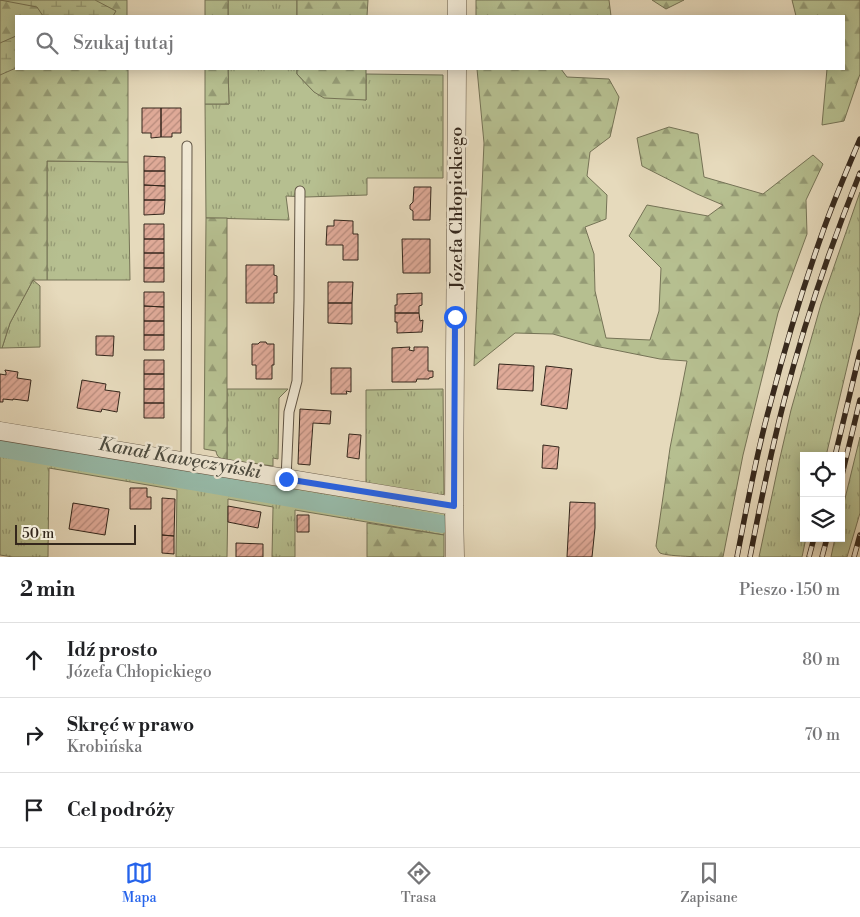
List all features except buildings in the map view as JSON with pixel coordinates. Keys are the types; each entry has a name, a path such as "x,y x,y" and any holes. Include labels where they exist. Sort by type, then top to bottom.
{"street":[{"path":"457,0 457,15"},
{"name":"Józefa Chłopickiego","path":"455,557 457,70"},
{"path":"0,431 454,506"}],"lane":[{"path":"186,462 187,146"},
{"path":"286,479 290,412 297,381 300,300 300,190"}],"green space":[{"path":"0,0 127,0 127,15 15,15 15,70 128,70 128,162 47,161 47,280 33,280 10,323 2,348 0,348"},
{"path":"0,0 95,0 116,11 114,15 42,15 37,7"},
{"path":"205,0 228,0 228,15 205,15"},
{"path":"228,0 297,0 297,15 228,15"},
{"path":"297,0 368,0 367,15 297,15"},
{"path":"476,0 609,0 611,15 476,15"},
{"path":"652,0 684,0 666,9"},
{"path":"792,0 860,0 860,74 844,121 822,125 827,70 845,70 845,15 796,15"},
{"path":"15,36 15,68 0,75 0,43"},
{"path":"205,70 228,70 229,104 205,104"},
{"path":"228,70 297,70 297,74 314,92 366,100 366,74 443,75 443,178 367,178 367,195 286,196 289,220 206,218 205,104 229,104"},
{"path":"297,70 366,70 366,100 324,98 314,92 297,74"},
{"path":"477,70 562,70 567,77 609,79 619,97 610,137 590,152 587,176 607,195 606,219 585,227 594,254 595,291 606,338 650,340 659,311 661,268 629,236 647,205 708,216 723,205 642,166 637,138 669,127 698,134 704,177 763,194 813,155 823,164 806,200 807,234 778,313 743,455 723,557 665,554 660,553 656,546 670,448 687,361 660,359 595,346 553,334 515,333 474,366 484,143"},
{"path":"47,161 128,162 130,280 47,280"},
{"path":"860,192 860,312 827,452 800,452 800,542 805,542 802,557 759,557 791,410 821,304"},
{"path":"206,218 227,218 227,460 219,457 216,451 204,449"},
{"path":"33,280 40,286 40,347 2,348 10,323"},
{"path":"227,389 288,389 279,398 278,459 273,458 273,466 227,460"},
{"path":"443,389 444,494 440,496 366,484 366,390"},
{"path":"860,437 860,513 847,557 831,557 834,542 845,542 845,499"},
{"path":"0,438 445,511 444,535 295,510 295,557 272,557 273,507 228,499 227,557 176,557 177,490 49,468 48,557 0,555"},
{"path":"367,523 444,535 444,557 367,557"}],"waterway":[{"name":"Kanał Kawęczyński","path":"0,448 442,524"}],"railway":[{"path":"737,557 760,443 788,340 826,222 860,139"},
{"path":"750,557 779,420 800,343 838,229 860,173"},
{"path":"836,452 860,352"},
{"path":"845,462 860,400"},
{"path":"854,557 860,535"},
{"path":"809,557 813,542"},
{"path":"822,557 826,542"}],"route":[{"path":"286,479 454,506 455,317"}]}
